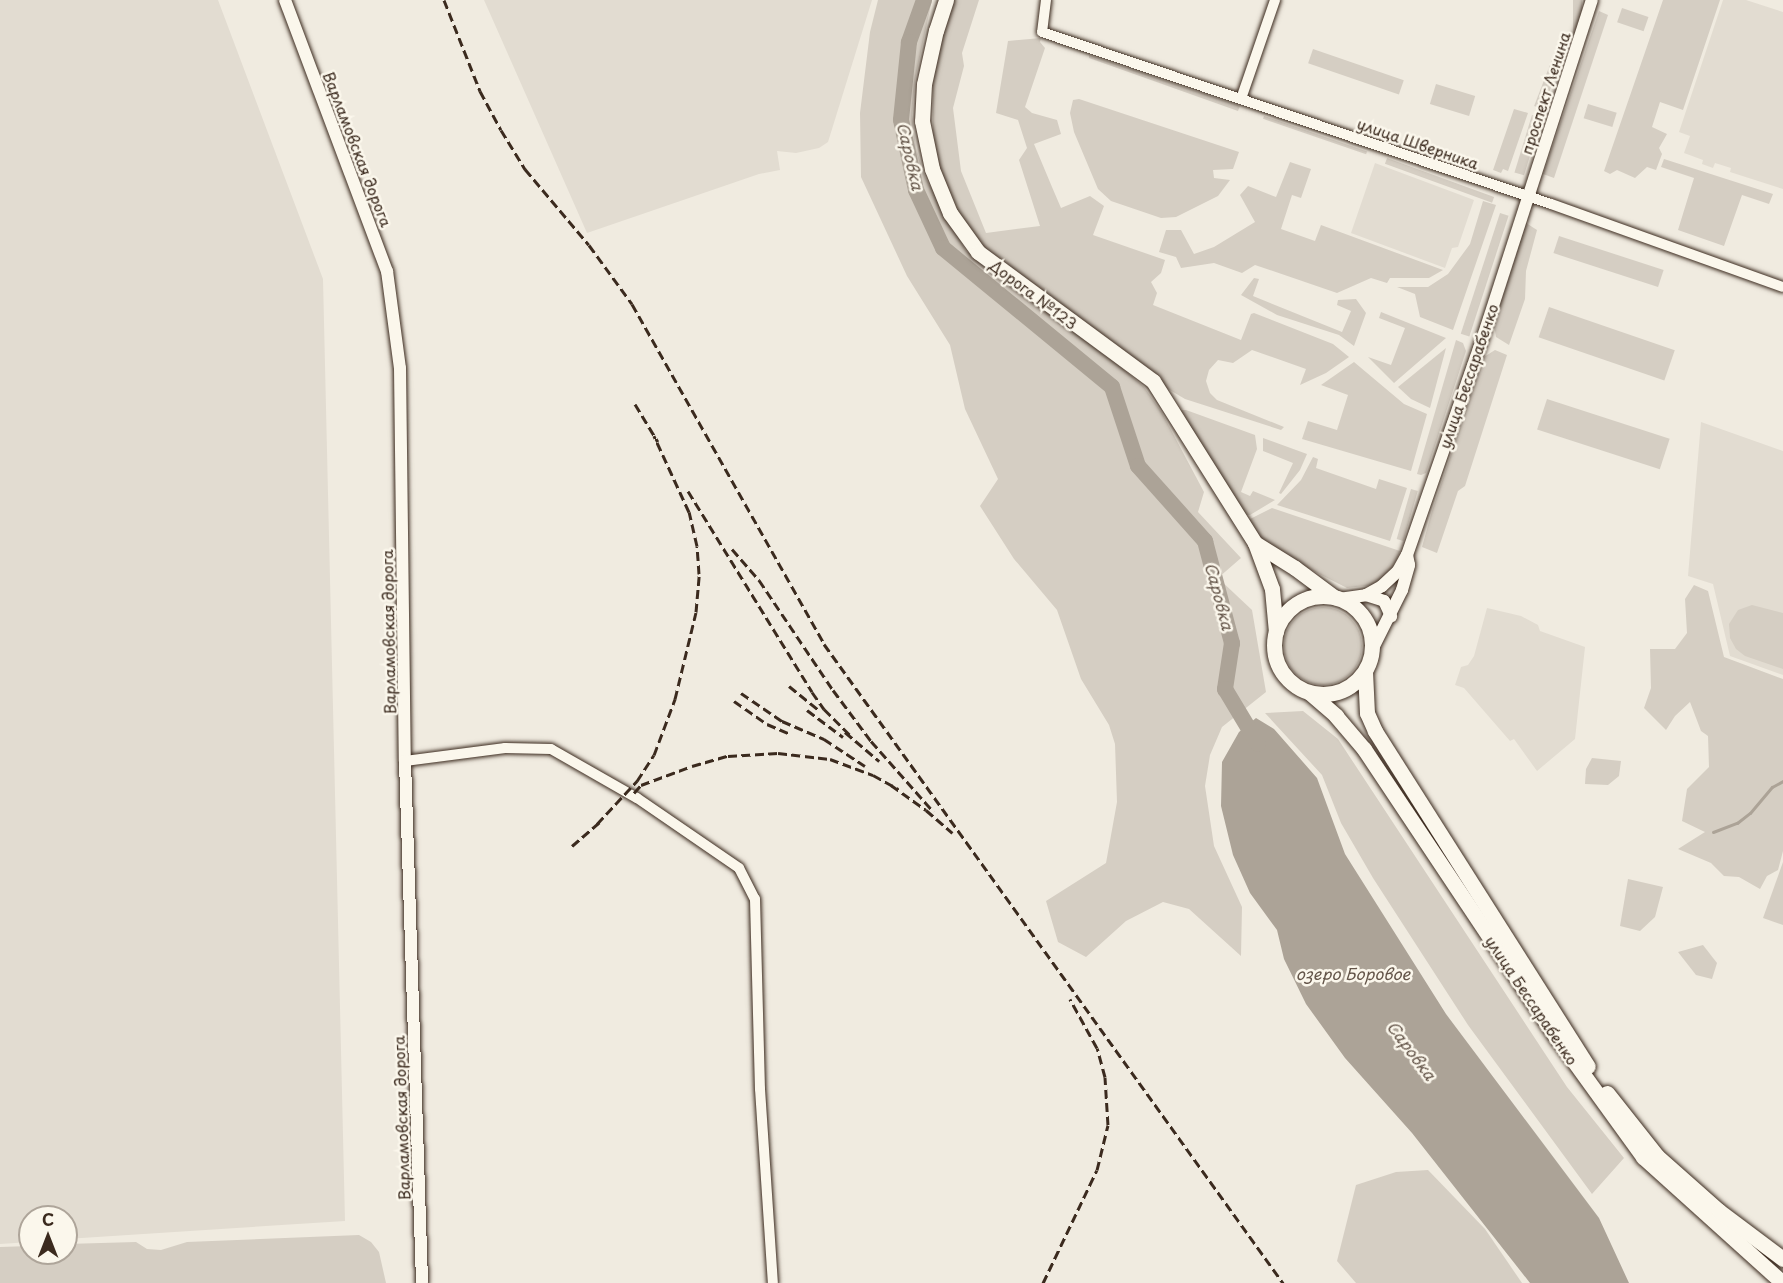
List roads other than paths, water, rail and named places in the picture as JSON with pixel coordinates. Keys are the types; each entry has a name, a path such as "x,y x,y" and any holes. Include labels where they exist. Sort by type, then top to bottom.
{"main road":[{"name":"Дорога №123","path":"946,0 936,30 924,84 922,121 932,169 950,213 978,252 1153,381 1255,543 1272,589 1276,632"},
{"name":"Дорога №123","path":"1255,543 1336,598"},
{"path":"1324,596 1336,598 1353,606 1364,619 1371,633 1372,650 1365,671 1357,681 1341,691 1323,694 1310,693 1296,686 1283,673 1275,653 1276,632 1286,614 1303,601 1324,596"},
{"name":"улица Бессарабенко","path":"1365,671 1367,713 1375,731 1562,1035 1657,1156 1719,1212 1783,1258"},
{"name":"улица Бессарабенко","path":"1310,693 1336,716 1364,749 1562,1035 1643,1157 1783,1283"}],"street":[{"name":"Варламовская дорога","path":"285,0 387,271 400,368 405,761 422,1283"},
{"name":"улица Шверника","path":"1046,0 1042,32 1527,196 1783,287"},
{"path":"1241,99 1275,0"},
{"name":"проспект Ленина","path":"1527,196 1593,0"},
{"name":"улица Бессарабенко","path":"1336,598 1366,595 1382,586 1398,571 1407,555 1480,344 1527,196"},
{"name":"улица Бессарабенко","path":"1372,650 1391,616 1409,565 1407,555"},
{"path":"1366,595 1384,601 1391,616"},
{"path":"405,761 505,748 551,749 637,798 739,868 755,899 760,1089 773,1283"}],"water":[{"name":"озеро Боровое","path":"1256,718 1274,729 1317,778 1345,854 1446,1014 1599,1218 1629,1283 1530,1283 1412,1133 1345,1058 1306,1004 1284,959 1277,930 1250,893 1233,855 1221,806 1222,762 1239,732"}],"waterway":[{"name":"Саровка","path":"924,0 909,42 901,120 916,190 943,248 1112,387 1138,466 1205,541 1232,643 1225,689 1258,744"},
{"path":"1713,832 1737,823 1750,813 1772,787 1783,781"}],"railway":[{"path":"444,0 480,91 501,130 525,169 589,245 632,304 824,644 1283,1283"},
{"path":"635,404 658,442"},
{"path":"597,824 637,781 654,755 675,699 696,612 699,574 697,546 689,512 654,436"},
{"path":"688,491 812,692 824,709 852,737"},
{"path":"732,549 759,580 833,690 871,741 933,811"},
{"path":"789,686 820,711"},
{"path":"741,693 782,721 824,739 865,766"},
{"path":"734,701 767,724 790,734"},
{"path":"807,710 843,737"},
{"path":"845,732 879,761"},
{"path":"634,793 641,785 692,766 728,756 778,753 830,759 873,775 898,789"},
{"path":"891,785 926,810 952,833"},
{"path":"572,846 602,820"},
{"path":"1043,1283 1097,1170 1108,1125 1105,1077 1097,1048 1070,999"}]}
